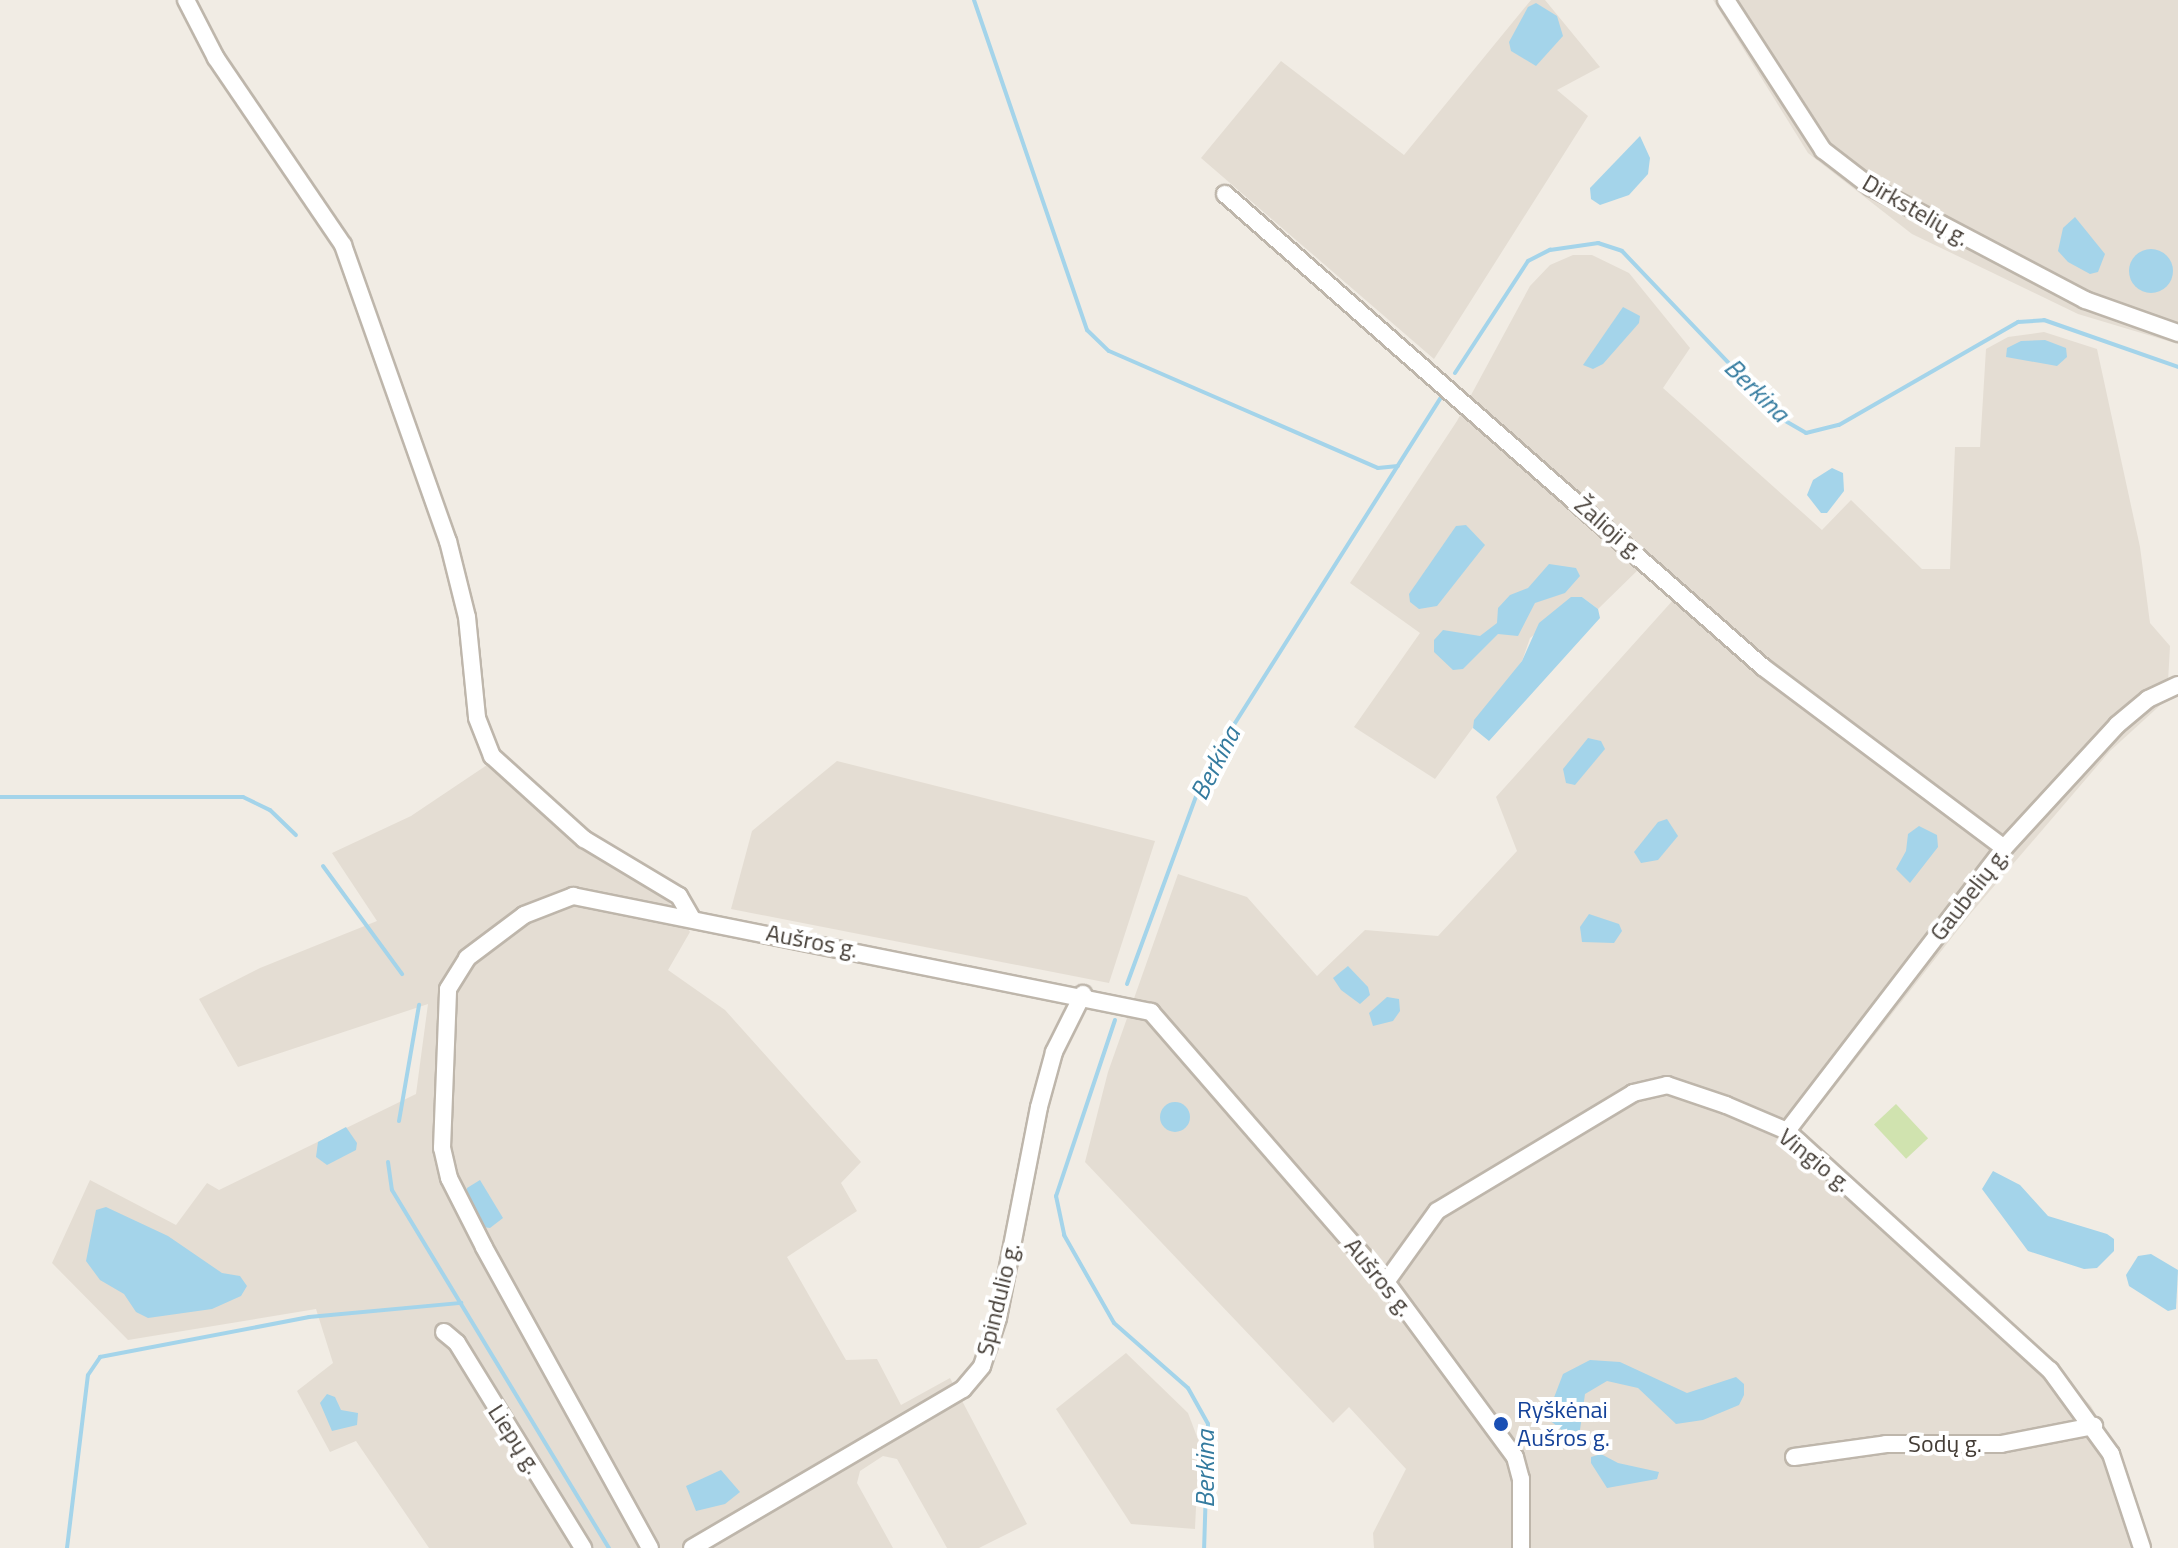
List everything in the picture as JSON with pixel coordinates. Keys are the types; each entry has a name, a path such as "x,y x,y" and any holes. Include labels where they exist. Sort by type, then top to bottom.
{"street":[{"path":"186,0 216,58 343,245 448,541 467,617 477,718 492,756 584,839 679,896 691,917"},
{"name":"Dirkstelių g.","path":"1726,0 1823,150 1871,187 2085,300 2178,333"},
{"name":"Žalioji g.","path":"1225,194 1763,667 2004,848"},
{"name":"Gaubelių g.","path":"1787,1131 2004,848 2117,725 2148,699 2178,685"},
{"name":"Aušros g.","path":"650,1548 449,1178 442,1125 448,989 467,958 524,915 573,896 1083,994 1151,1012 1386,1282 1515,1457 1521,1479 1521,1548"},
{"name":"Spindulio g.","path":"692,1548 963,1389 982,1366 998,1318 1039,1107 1054,1052 1083,994"},
{"name":"Vingio g.","path":"1386,1282 1437,1211 1633,1093 1667,1085 1787,1131 2050,1370 2094,1426 2125,1488 2142,1548"},
{"name":"Liepų g.","path":"444,1332 457,1343 583,1548"},
{"name":"Sodų g.","path":"1794,1457 1886,1444 2001,1444 2094,1426"}],"shaded area":[{"path":"1531,0 1545,0 1600,67 1557,90 1588,116 1434,359 1201,158 1281,61 1404,155"},
{"path":"1713,0 2178,0 2178,344 2078,314 1912,234 1808,153"},
{"path":"1573,255 1592,255 1629,273 1690,348 1663,388 1822,530 1851,500 1922,569 1950,569 1955,447 1980,447 1986,349 2008,337 2044,332 2097,349 2140,547 2150,623 2170,646 2167,699 2110,751 1971,913 1801,1130 1993,1303 2091,1406 2119,1455 2150,1548 1374,1548 1373,1533 1406,1469 1349,1407 1333,1423 1085,1162 1108,1072 1178,874 1247,897 1317,976 1365,930 1438,936 1517,851 1496,797 1674,599 1642,566 1598,609 1582,597 1530,638 1522,661 1435,779 1354,727 1420,633 1350,583 1457,421 1530,286 1550,265"},
{"path":"837,761 1155,841 1109,983 731,909 752,831"},
{"path":"490,763 581,847 666,898 690,932 668,970 725,1010 861,1162 841,1183 857,1211 787,1257 846,1360 877,1359 901,1405 950,1378 1027,1524 979,1548 947,1548 897,1459 883,1456 860,1471 857,1483 893,1548 429,1548 356,1441 330,1452 297,1391 333,1363 316,1309 128,1340 52,1263 90,1180 176,1225 207,1183 219,1190 416,1094 428,1004 238,1067 199,999 260,968 377,921 332,853 411,816"},
{"path":"1126,1353 1188,1413 1199,1442 1195,1529 1131,1524 1056,1409"}],"green space":[{"path":"1896,1104 1928,1138 1906,1159 1874,1124"}],"water":[{"path":"1536,3 1557,16 1563,36 1536,66 1511,51 1509,42 1528,7"},
{"path":"1640,136 1650,158 1648,174 1629,195 1600,205 1591,199 1590,188"},
{"path":"2075,217 2105,254 2098,272 2090,274 2068,262 2058,251 2063,228"},
{"path":"2151,249 2167,255 2173,271 2167,287 2151,293 2135,287 2129,271 2135,255"},
{"path":"1623,307 1640,316 1639,323 1603,364 1593,369 1583,365"},
{"path":"2045,340 2066,348 2067,357 2057,366 2006,357 2007,348 2021,341"},
{"path":"1832,468 1843,473 1844,491 1827,513 1821,513 1807,495 1813,480"},
{"path":"1466,525 1485,545 1437,606 1419,609 1410,602 1409,594 1456,526"},
{"path":"1549,564 1576,568 1580,576 1565,593 1535,603 1518,636 1498,634 1463,669 1453,670 1434,652 1434,640 1443,630 1480,636 1497,623 1498,608 1510,595 1528,588"},
{"path":"1571,597 1582,597 1598,609 1600,618 1489,741 1473,728 1474,720 1522,661 1539,623"},
{"path":"1588,738 1601,741 1605,749 1575,785 1566,783 1563,769"},
{"path":"1667,819 1678,836 1658,860 1641,863 1634,852 1658,822"},
{"path":"1919,826 1937,835 1938,847 1910,883 1896,869 1906,851 1908,834"},
{"path":"1589,914 1619,924 1622,931 1614,943 1582,942 1580,927"},
{"path":"1348,966 1368,987 1370,995 1360,1004 1341,990 1333,978"},
{"path":"1387,997 1399,999 1400,1011 1393,1021 1373,1026 1369,1013"},
{"path":"1175,1102 1186,1106 1190,1117 1186,1128 1175,1132 1164,1128 1160,1117 1164,1106"},
{"path":"346,1127 357,1143 356,1150 327,1165 316,1157 318,1142"},
{"path":"1993,1171 2020,1185 2048,1216 2107,1234 2114,1239 2114,1251 2097,1268 2084,1269 2028,1251 1982,1189"},
{"path":"480,1180 503,1218 490,1228 483,1227 466,1195 467,1188"},
{"path":"106,1207 168,1236 222,1273 240,1276 247,1286 241,1296 212,1309 148,1318 136,1312 124,1294 100,1280 86,1261 96,1210"},
{"path":"2151,1254 2178,1270 2176,1309 2168,1311 2129,1286 2126,1275 2138,1256"},
{"path":"1590,1360 1620,1362 1687,1393 1736,1377 1744,1384 1744,1395 1739,1405 1703,1420 1676,1424 1638,1388 1607,1381 1585,1394 1580,1430 1567,1434 1548,1419 1550,1408 1563,1374"},
{"path":"327,1394 335,1397 341,1410 358,1413 357,1425 332,1431 320,1403"},
{"path":"1601,1454 1618,1463 1659,1472 1657,1479 1607,1488 1591,1463 1591,1457"},
{"path":"721,1470 740,1492 725,1504 696,1511 686,1486"}],"waterway":[{"path":"974,0 1087,330 1109,351 1378,468 1398,466"},
{"name":"Berkina","path":"1455,373 1528,261 1550,250 1598,243 1622,251 1782,419 1806,433 1839,425 2018,322 2044,320 2178,367"},
{"name":"Berkina","path":"1127,984 1206,769 1441,397"},
{"path":"0,797 243,797 270,810 296,835"},
{"path":"323,866 402,974"},
{"path":"399,1121 419,1005"},
{"name":"Berkina","path":"1115,1020 1056,1196 1064,1235 1114,1323 1188,1388 1208,1424 1204,1548"},
{"path":"388,1162 392,1190 609,1548"},
{"path":"67,1548 88,1375 100,1357 309,1317 461,1303"}],"place":[{"name":"Ryškėnai Aušros g.","path":"1501,1424"}]}
